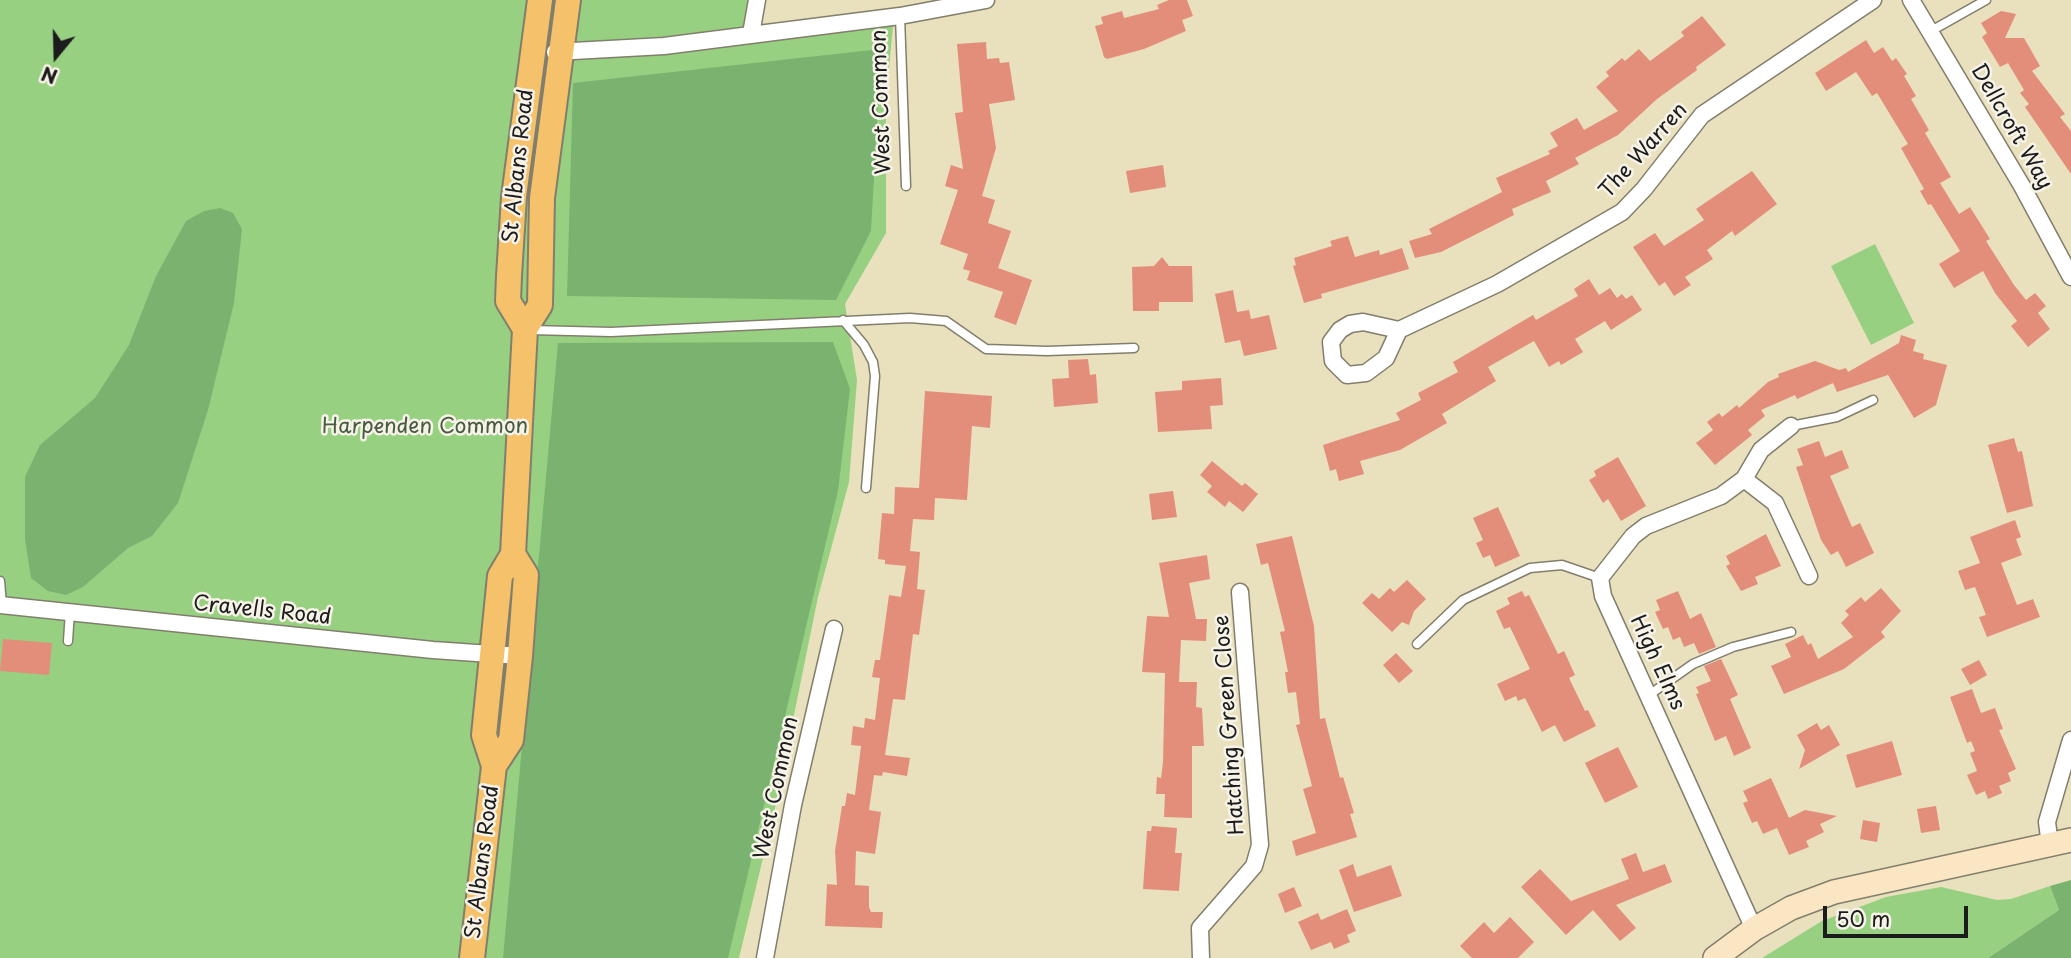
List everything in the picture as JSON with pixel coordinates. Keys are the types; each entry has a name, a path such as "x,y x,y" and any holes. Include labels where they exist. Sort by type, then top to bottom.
{"main road":[{"name":"St Albans Road","path":"525,329 508,301 514,197 531,51 540,0"},
{"name":"St Albans Road","path":"472,958 494,766 484,735 500,576 513,554 525,329 540,304 542,198 568,0"},
{"name":"St Albans Road","path":"494,766 511,740 520,656 526,575 513,554"},
{"path":"1715,958 1754,929 1791,908 1834,892 2061,842"}],"street":[{"path":"751,34 757,0"},
{"path":"531,51 624,50 900,16 986,0"},
{"name":"The Warren","path":"1399,330 1497,284 1622,212 1644,189 1702,115 1873,0"},
{"name":"Dellcroft Way","path":"1912,0 2022,186 2071,277"},
{"path":"1600,578 1621,549 1646,526 1721,496 1744,478 1761,450 1791,426"},
{"path":"1744,478 1775,503 1809,576"},
{"name":"High Elms","path":"1600,578 1603,596 1754,929"},
{"name":"Hatching Green Close","path":"1201,958 1200,928 1212,911 1254,866 1260,845 1240,592"},
{"name":"Cravells Road","path":"1,605 492,656 520,656"},
{"name":"West Common","path":"765,958 793,805 834,629"},
{"path":"2061,842 2047,822 2071,740"}],"lane":[{"path":"1931,31 1986,0"},
{"name":"West Common","path":"900,16 906,187"},
{"path":"525,329 611,332 843,320 946,321 986,349 1047,351 1134,348"},
{"path":"843,320 864,345 873,362 875,376 866,488"},
{"path":"1791,426 1837,417 1873,400"},
{"path":"1417,644 1463,600 1530,568 1562,565 1600,578"},
{"path":"0,581 1,605"},
{"path":"68,641 70,611"},
{"path":"1649,695 1693,664 1733,646 1791,632"}],"green space":[{"name":"Harpenden Common","path":"0,0 759,0 755,28 894,15 886,101 886,233 845,304 857,380 849,482 818,597 775,808 739,958 0,958"},
{"path":"881,49 871,231 836,300 567,296 573,83"},
{"path":"220,208 233,213 242,229 234,303 208,410 178,503 152,536 128,548 83,587 66,595 48,591 31,578 25,539 25,477 40,445 95,398 129,345 156,276 186,221 204,211"},
{"path":"1875,244 1914,323 1871,345 1831,266"},
{"path":"833,342 850,389 838,491 728,958 503,958 558,343"},
{"path":"2071,880 2071,958 1988,958 2059,910 2050,886"},
{"path":"2050,886 2059,910 1988,958 1762,958 1822,921 1886,897 1941,887 1997,900 2011,899"}],"building":[{"path":"1169,0 1187,0 1193,16 1182,20 1186,31 1144,49 1107,59 1104,57 1095,26 1103,24 1101,17 1122,11 1124,18 1159,9 1157,5"},
{"path":"2001,11 2016,14 2005,38 2024,38 2040,66 2032,71 2065,114 2060,117 2071,131 2071,174 2025,107 2029,104 2020,93 2024,90 2008,63 2000,67 1982,37 1987,33 1981,23"},
{"path":"1702,16 1726,45 1696,67 1697,70 1657,99 1618,135 1575,158 1579,164 1546,181 1551,192 1512,209 1514,215 1441,252 1415,258 1409,241 1432,234 1429,229 1502,192 1496,178 1550,154 1548,151 1558,146 1550,133 1577,118 1584,130 1618,111 1596,87 1609,76 1606,72 1622,58 1625,61 1639,49 1650,61 1684,36 1681,32"},
{"path":"1866,40 1874,53 1883,47 1892,61 1896,58 1907,74 1904,76 1916,96 1911,99 1929,130 1925,133 1951,177 1940,183 1959,214 1970,207 1990,239 1986,241 2014,285 2026,300 2035,293 2046,306 2038,313 2050,329 2028,347 2011,326 2017,321 1995,293 1983,271 1954,288 1939,264 1960,251 1920,191 1924,189 1901,148 1908,144 1877,93 1872,96 1856,72 1826,91 1815,73"},
{"path":"986,42 987,59 999,58 1000,63 1009,62 1015,100 989,104 996,148 982,196 995,200 988,223 1011,231 998,268 1032,280 1016,325 994,317 1003,292 967,280 970,271 963,269 968,254 940,244 958,190 945,186 951,165 963,169 955,113 963,112 957,44"},
{"path":"1163,165 1166,187 1130,193 1126,171"},
{"path":"1752,171 1777,204 1735,236 1732,231 1707,250 1713,259 1685,277 1691,285 1674,296 1665,282 1659,286 1633,247 1655,233 1664,246 1704,220 1696,209"},
{"path":"1348,236 1355,257 1379,250 1380,255 1402,248 1409,269 1321,294 1322,298 1304,303 1293,266 1296,265 1294,258 1332,246 1330,241"},
{"path":"1162,257 1169,266 1192,266 1193,302 1159,302 1159,311 1133,311 1132,267 1154,266"},
{"path":"1589,279 1599,295 1610,288 1617,298 1622,294 1626,299 1632,295 1642,310 1611,330 1605,321 1575,339 1583,352 1561,365 1559,361 1549,367 1534,341 1488,367 1496,381 1442,414 1447,423 1400,450 1360,461 1364,474 1339,481 1336,469 1330,471 1323,445 1400,420 1396,413 1421,400 1418,393 1458,372 1453,362 1533,315 1536,320 1578,296 1574,289"},
{"path":"1233,290 1237,312 1249,310 1251,319 1269,315 1277,349 1244,356 1240,340 1225,343 1215,294"},
{"path":"1901,335 1916,340 1913,351 1924,354 1923,359 1947,365 1936,405 1914,418 1888,375 1837,392 1833,383 1797,399 1795,395 1761,410 1765,416 1748,430 1752,435 1715,465 1696,443 1713,430 1707,422 1719,413 1722,417 1737,405 1739,408 1768,382 1779,377 1778,374 1815,361 1839,370 1846,368 1848,372 1899,343"},
{"path":"1088,359 1090,375 1096,374 1098,403 1054,407 1052,379 1069,378 1068,360"},
{"path":"1221,378 1223,405 1210,406 1212,429 1158,432 1155,392 1182,390 1182,381"},
{"path":"925,391 992,396 990,428 972,426 967,500 935,498 934,520 913,519 910,551 920,552 917,589 925,590 919,635 913,634 905,700 893,699 885,755 910,758 907,776 883,772 882,776 874,775 869,810 881,812 875,854 856,851 855,885 869,886 869,907 871,912 883,912 882,928 825,926 827,884 837,885 835,851 842,806 845,806 847,793 855,795 861,746 851,745 853,726 864,728 865,718 875,720 880,678 872,677 875,660 880,660 889,595 901,597 906,566 885,564 885,560 878,559 882,513 894,514 895,487 919,488"},
{"path":"2014,438 2018,452 2022,451 2033,506 2007,513 1988,445"},
{"path":"1819,441 1825,457 1842,450 1849,468 1830,476 1852,527 1860,523 1874,553 1846,567 1838,551 1831,555 1821,540 1796,467 1803,465 1797,449"},
{"path":"1618,457 1646,506 1621,521 1608,499 1603,503 1589,480 1596,476 1594,471"},
{"path":"1212,461 1242,486 1245,483 1258,494 1243,512 1229,501 1225,507 1207,492 1212,486 1200,475"},
{"path":"1173,491 1177,517 1152,520 1149,494"},
{"path":"1498,507 1520,556 1495,567 1490,555 1483,558 1476,543 1483,540 1473,518"},
{"path":"2015,520 2021,537 2016,539 2022,555 2001,563 2017,605 2033,599 2040,617 1987,637 1979,617 1986,615 1975,587 1965,590 1958,571 1980,563 1970,537"},
{"path":"1766,534 1781,566 1755,577 1758,584 1741,591 1726,566 1730,564 1726,556"},
{"path":"1292,536 1314,626 1320,719 1325,718 1340,778 1343,777 1354,813 1350,814 1357,837 1296,856 1292,841 1316,833 1303,789 1312,786 1296,725 1300,724 1296,692 1288,693 1285,672 1288,672 1280,632 1285,631 1268,563 1261,565 1256,544"},
{"path":"1207,555 1210,579 1189,583 1196,619 1207,619 1206,641 1181,640 1179,682 1197,682 1196,707 1202,708 1204,746 1192,746 1192,818 1164,817 1165,794 1156,794 1157,777 1161,778 1163,762 1165,673 1142,672 1147,616 1169,617 1159,563"},
{"path":"1407,580 1426,599 1414,611 1409,625 1402,622 1392,632 1362,603 1372,593 1379,599 1390,588 1394,592"},
{"path":"1881,588 1901,611 1881,632 1885,637 1844,669 1784,694 1771,666 1791,657 1785,644 1803,635 1808,645 1811,643 1818,659 1853,637 1841,623 1849,615 1845,611 1861,597 1865,602"},
{"path":"1522,591 1525,597 1529,595 1558,654 1564,651 1575,675 1569,678 1585,711 1588,710 1596,726 1564,742 1555,725 1542,732 1525,698 1518,701 1516,696 1505,701 1497,684 1530,669 1510,627 1504,629 1496,611 1510,604 1507,598"},
{"path":"1678,591 1690,619 1701,613 1716,647 1699,654 1694,643 1684,647 1680,637 1673,640 1668,627 1663,629 1655,612 1660,610 1656,600"},
{"path":"3,639 52,643 49,675 0,671"},
{"path":"1396,653 1413,671 1399,683 1383,665"},
{"path":"1721,659 1738,695 1730,699 1751,748 1734,756 1726,736 1715,741 1696,694 1699,693 1696,687 1711,681 1704,666"},
{"path":"1979,660 1987,675 1970,685 1961,669"},
{"path":"1972,689 1981,713 1995,708 2003,729 1999,730 2016,769 2008,773 2011,781 1999,786 2002,793 1988,799 1985,791 1976,795 1967,775 1977,771 1970,753 1975,751 1971,741 1967,743 1950,697"},
{"path":"1817,723 1821,730 1829,725 1840,745 1799,769 1805,750 1797,735"},
{"path":"1892,741 1902,775 1856,788 1846,755"},
{"path":"1618,747 1638,787 1605,803 1585,763"},
{"path":"1771,778 1789,818 1805,810 1837,816 1820,824 1824,832 1806,841 1809,847 1789,855 1777,828 1763,834 1757,821 1752,823 1743,803 1748,801 1743,791"},
{"path":"1936,806 1940,830 1921,833 1917,809"},
{"path":"1863,820 1880,823 1877,842 1860,839"},
{"path":"1152,826 1177,828 1175,853 1182,853 1179,891 1143,889 1147,831 1151,831"},
{"path":"1636,853 1643,872 1665,864 1672,882 1616,905 1636,928 1620,941 1593,910 1566,935 1521,887 1540,869 1571,901 1629,879 1621,859"},
{"path":"1353,864 1357,877 1391,865 1402,896 1354,912 1339,870"},
{"path":"1294,887 1302,906 1285,913 1278,894"},
{"path":"1347,909 1356,931 1347,935 1350,942 1334,949 1331,942 1311,950 1298,922 1318,913 1321,920"},
{"path":"1510,917 1534,942 1518,958 1472,958 1460,946 1484,922 1494,933"}]}
